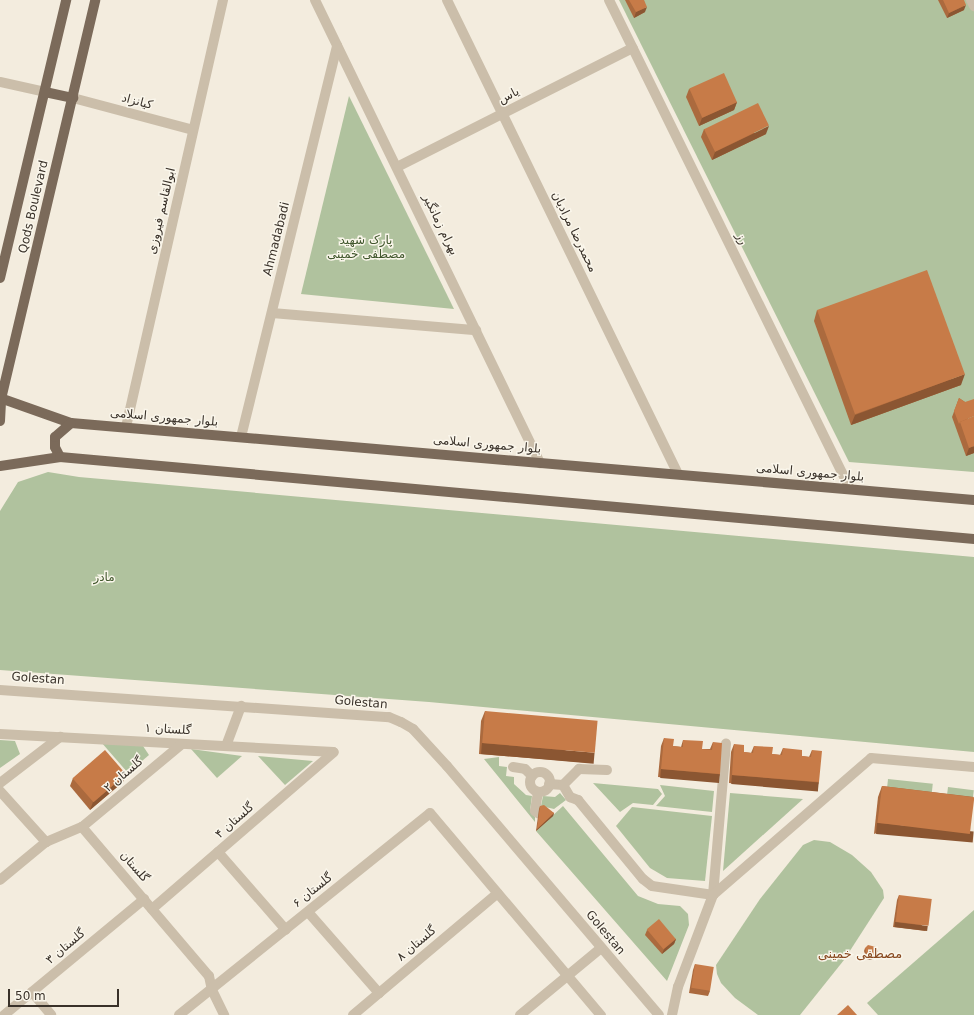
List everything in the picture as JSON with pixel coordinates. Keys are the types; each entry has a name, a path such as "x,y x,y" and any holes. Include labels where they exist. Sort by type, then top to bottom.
{"main road":[{"name":"Qods Boulevard","path":"0,278 66,0"},
{"name":"Qods Boulevard","path":"0,421 1,398 95,0"},
{"path":"45,92 73,98"},
{"name":"بلوار جمهوری اسلامی","path":"1,398 71,423 974,500"},
{"path":"60,457 55,447 55,437 71,423"},
{"path":"0,466 60,457 974,539"}],"street":[{"name":"ابوالقاسم فیروزی","path":"126,428 223,0"},
{"name":"بهرام زمانگیر","path":"315,0 540,463"},
{"name":"محمدرضا مرادیان","path":"447,0 678,474"},
{"name":"رز","path":"609,0 850,489"},
{"path":"971,0 974,6"},
{"name":"Ahmadabadi","path":"241,437 337,46"},
{"name":"یاس","path":"396,167 633,48"},
{"path":"0,82 45,92"},
{"name":"کیانزاد","path":"73,98 193,130"},
{"path":"272,313 476,330"},
{"name":"Golestan","path":"1,689 389,718 413,729 447,766 659,1015"},
{"path":"226,746 241,706"},
{"name":"گلستان ۱","path":"0,734 334,752"},
{"path":"0,783 60,737"},
{"name":"گلستان ۲","path":"82,827 182,744"},
{"path":"672,1015 678,987 713,895 726,744"},
{"name":"گلستان ۴","path":"152,909 334,752"},
{"path":"563,785 570,796 578,800 643,879 652,886 691,894 713,895 871,758 974,767"},
{"path":"513,767 525,769 532,776"},
{"path":"549,784 563,785 579,769 607,770"},
{"path":"532,776 538,773 544,774 549,784"},
{"path":"532,776 531,785 538,792"},
{"path":"538,792 544,791 549,784"},
{"path":"0,791 46,842"},
{"path":"538,792 535,811 538,813"},
{"name":"گلستان ۶","path":"180,1015 430,813 498,893"},
{"path":"0,880 46,842 82,827"},
{"name":"گلستان","path":"82,827 209,976 212,990 224,1015"},
{"path":"218,852 286,930"},
{"path":"498,893 601,1015"},
{"name":"گلستان ۸","path":"353,1015 498,893"},
{"name":"گلستان ۳","path":"4,1015 144,899"},
{"path":"308,912 379,993"},
{"path":"520,1015 601,948"},
{"path":"32,992 51,1015"},
{"path":"0,1009 4,1015"}],"green space":[{"path":"619,0 974,0 974,472 849,462"},
{"name":"پارک شهید مصطفی خمینی","path":"349,96 454,309 301,294"},
{"name":"مادر","path":"48,472 79,477 974,557 974,752 429,702 0,670 0,511 18,482"},
{"path":"0,740 15,741 20,754 0,768"},
{"path":"101,742 143,746 149,755 128,773"},
{"path":"191,749 242,756 217,778"},
{"path":"258,756 313,761 285,785"},
{"path":"499,757 499,766 507,767 506,776 514,777 514,784 526,795 532,796 530,811 535,817 535,822 484,759"},
{"path":"888,779 933,784 931,798 887,793"},
{"path":"593,783 658,789 662,794 653,805 633,803 620,812"},
{"path":"660,785 714,791 712,812 656,806 665,796"},
{"path":"948,787 974,790 972,804 946,801"},
{"path":"560,793 566,800 554,809 541,806 543,796 555,797"},
{"path":"730,793 803,799 723,871"},
{"path":"563,806 638,896 658,904 680,906 688,914 689,925 667,981 536,831"},
{"path":"632,807 712,816 705,881 667,878 650,868 616,826"},
{"path":"814,840 830,842 852,855 871,872 883,890 884,898 844,960 800,1015 758,1015 735,998 721,983 717,974 716,965 760,899 803,845"},
{"path":"974,910 974,1015 878,1015 867,1003"}],"building":[{"path":"629,0 644,0 647,7 636,12"},
{"path":"943,0 964,0 966,5 949,13"},
{"path":"724,73 737,102 702,118 689,88"},
{"path":"758,103 769,125 715,152 704,129"},
{"path":"927,270 965,374 855,414 817,310"},
{"path":"959,398 965,402 974,399 974,416 960,422 959,424 954,411"},
{"path":"974,416 974,446 969,448 960,422"},
{"path":"485,711 598,721 595,753 482,743"},
{"path":"664,738 674,739 673,746 683,747 683,740 703,741 702,749 712,750 713,742 722,743 720,774 661,769"},
{"path":"734,744 744,745 744,752 753,753 754,746 773,747 772,754 782,755 783,748 802,750 802,756 811,757 812,750 822,751 819,782 732,775"},
{"path":"105,750 126,774 94,802 73,778"},
{"path":"882,786 974,797 970,834 877,823"},
{"path":"544,805 554,813 537,829 540,806"},
{"path":"899,895 932,899 928,926 896,922"},
{"path":"659,919 676,939 663,949 647,929"},
{"path":"868,945 876,947 878,951 875,957 868,957 865,948"},
{"path":"695,964 714,967 710,991 691,988"},
{"path":"848,1005 857,1015 837,1015"}],"district":[{"name":"مصطفی خمینی","path":"860,954"}]}
